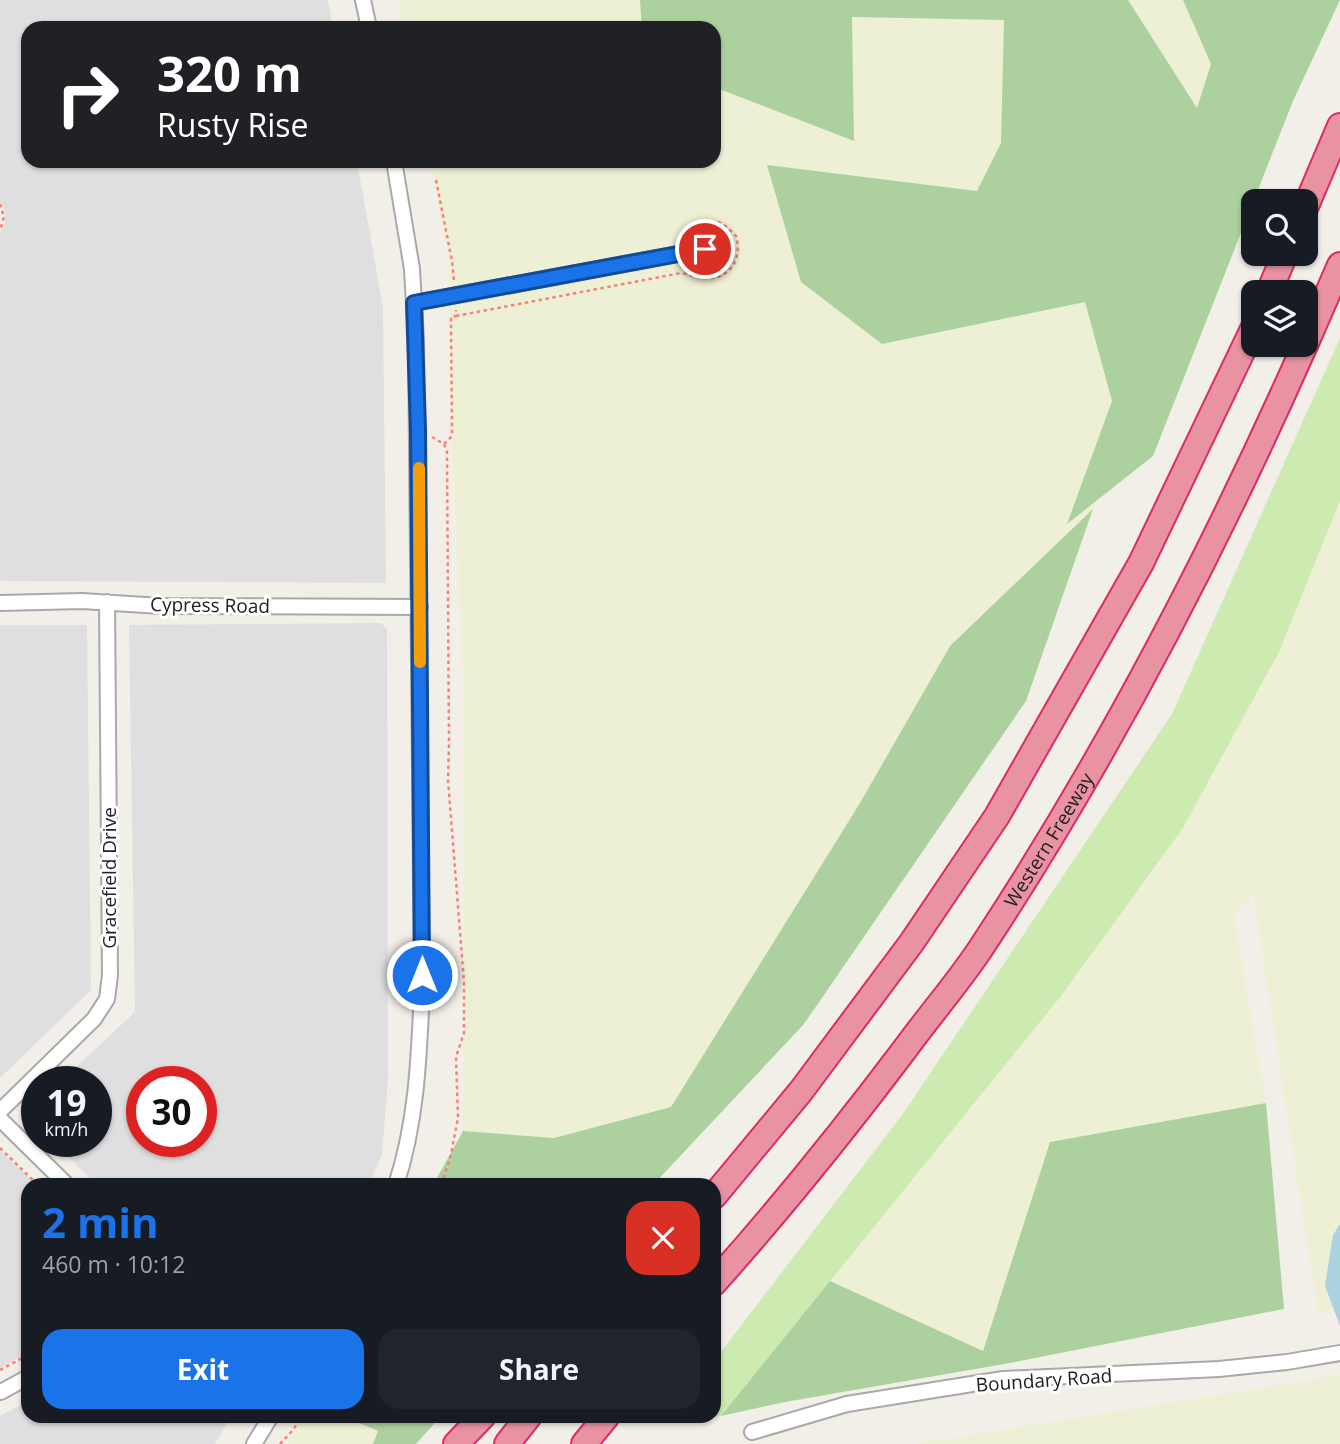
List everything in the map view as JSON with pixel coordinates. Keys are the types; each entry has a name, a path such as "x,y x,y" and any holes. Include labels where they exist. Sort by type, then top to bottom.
{"highway":[{"path":"1313,189 1340,126"},
{"name":"Western Freeway","path":"1318,315 1340,265"},
{"path":"721,1188 763,1139 912,942 997,816 1141,563 1241,354"},
{"name":"Western Freeway","path":"721,1275 778,1213 858,1110 978,952 1033,865 1159,649 1263,440 1299,357"},
{"path":"721,1179 763,1139"},
{"path":"456,1444 476,1423"},
{"path":"507,1444 524,1423"},
{"path":"584,1444 601,1423"},
{"path":"606,1444 620,1423"}],"street":[{"path":"363,0 368,21"},
{"path":"395,168 412,269 414,303 418,429 422,989 413,1117 398,1178"},
{"path":"414,303 705,249"},
{"name":"Gracefield Drive","path":"0,1111 89,1026 102,1009 108,994 107,602"},
{"name":"Cypress Road","path":"0,603 420,607"},
{"path":"0,1119 60,1178"},
{"name":"Boundary Road","path":"752,1432 848,1404 1003,1379 1219,1369 1340,1353"},
{"path":"1,1392 21,1381"},
{"path":"254,1444 267,1423"}],"path":[{"path":"436,180 452,261 452,281 456,281 456,316 451,317 452,436 444,444"},
{"path":"0,204 4,217 0,231"},
{"path":"418,429 444,444 447,452 448,780 464,982 464,1034 456,1057 458,1118 443,1178"},
{"path":"0,1148 31,1178"},
{"path":"0,1370 21,1359"},
{"path":"280,1444 298,1423"}],"shaded area":[{"path":"0,0 328,0 332,21 21,21 21,168 358,168 383,308 386,583 0,581 0,234 5,222 5,211 0,202"},
{"path":"381,623 387,629 388,1080 382,1154 372,1178 90,1178 68,1157 112,1157 112,1066 77,1066 135,1012 129,625"},
{"path":"0,625 87,625 91,990 0,1078"},
{"path":"0,1150 30,1178 21,1178 21,1358 0,1368"},
{"path":"21,1405 21,1423 227,1423 215,1444 0,1444 0,1416"}],"green space":[{"path":"398,0 1308,0 1164,311 1093,509 950,646 860,803 671,1107 554,1138 463,1131 464,696 451,433 449,262 432,168 721,168 721,21 402,21"},
{"path":"640,0 1128,0 1197,108 1211,64 1183,0 1340,0 1293,101 1258,189 1241,189 1241,233 1153,456 1067,524 1112,401 1085,302 882,344 801,282 767,165 977,191 1001,143 1004,20 852,17 854,141 721,90 721,21 642,21"},
{"path":"1340,338 1340,501 1279,652 1183,828 1061,996 721,1416 721,1352 902,1115 1172,714"},
{"path":"1340,501 1340,1308 1318,1313 1253,895 1234,916 1266,1103 1050,1142 983,1351 830,1281 1061,996 1183,828 1279,652"},
{"path":"1093,509 1026,701 804,1024 660,1178 437,1178 463,1131 554,1138 671,1107 860,803 950,646"},
{"path":"1266,1103 1284,1309 721,1416 830,1281 983,1351 1050,1142"},
{"path":"1340,1374 1340,1444 914,1444 1304,1381"},
{"path":"299,1423 360,1423 379,1431 373,1444 287,1444"},
{"path":"359,1423 435,1423 416,1444 373,1444 378,1431"}],"water":[{"path":"1340,1224 1340,1326 1325,1286 1333,1235"}],"slow traffic":[{"path":"419,468 420,662"}],"route":[{"path":"422,975 418,429 414,303 705,249"}]}
